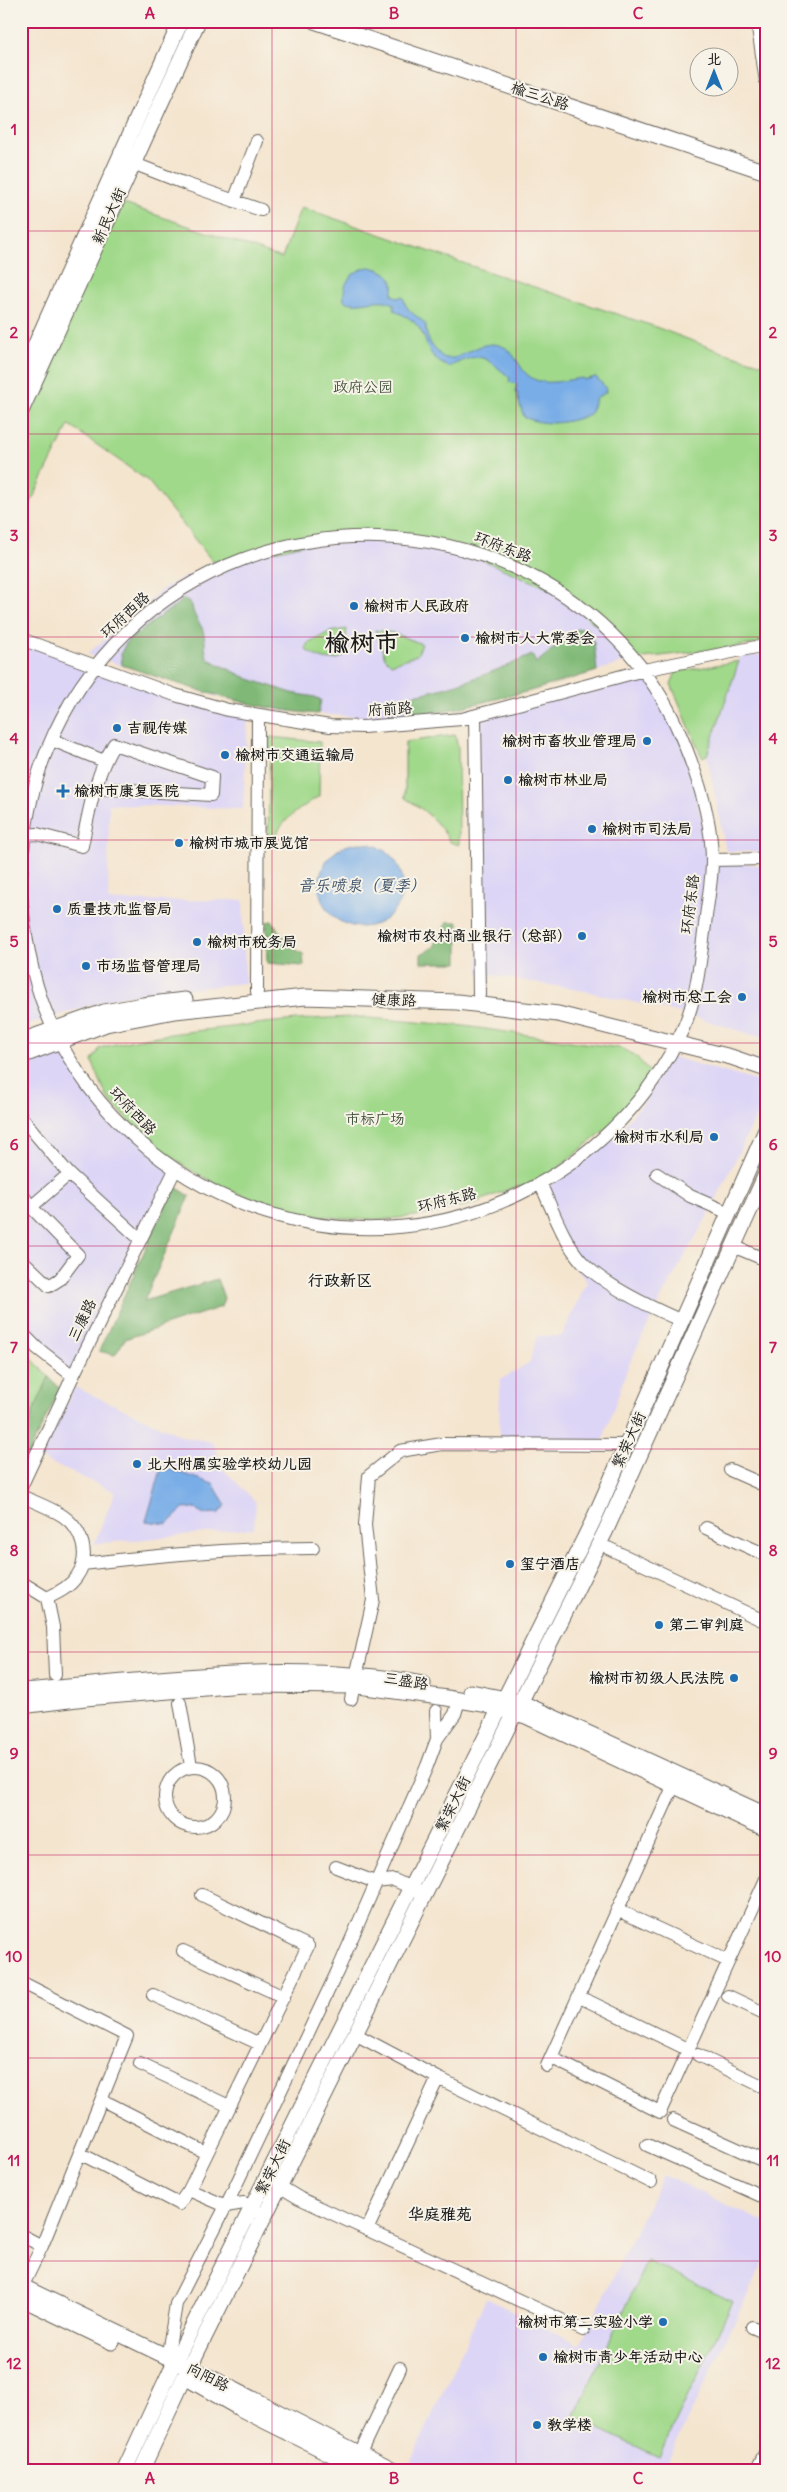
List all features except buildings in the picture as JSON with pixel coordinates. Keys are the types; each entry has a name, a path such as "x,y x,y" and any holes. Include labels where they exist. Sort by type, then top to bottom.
{"main road":[{"name":"新民大街","path":"21,411 127,160 181,21"},
{"name":"新民大街","path":"21,376 127,160 198,21"},
{"name":"榆三公路","path":"314,21 766,172"},
{"name":"榆三公路","path":"339,21 766,164"},
{"name":"健康路","path":"21,1056 57,1035 104,1012 143,1005 304,988 479,995 557,1007 678,1039 766,1069"},
{"name":"健康路","path":"21,1041 175,1011 304,998 457,1002 513,1008 558,1014 766,1059"},
{"name":"繁荣大街","path":"124,2471 180,2369 510,1705 766,1130"},
{"name":"繁荣大街","path":"510,1705 606,1530 766,1174"},
{"name":"三盛路","path":"21,1691 213,1674 353,1686 510,1705 676,1780 766,1815"},
{"path":"21,1706 94,1697 233,1686 353,1686"},
{"name":"三盛路","path":"353,1686 510,1705"},
{"name":"三盛路","path":"676,1780 766,1829"},
{"name":"繁荣大街","path":"258,2212 279,2186 355,2034 418,1891"},
{"name":"向阳路","path":"22,2290 180,2369 360,2453 394,2471"},
{"name":"繁荣大街","path":"141,2471 180,2369"},
{"name":"向阳路","path":"180,2369 241,2409 365,2471"}],"street":[{"path":"757,21 766,82"},
{"path":"234,201 257,141"},
{"path":"127,160 261,210"},
{"name":"环府西路","path":"21,877 24,835 32,794 52,740 69,706 96,666 129,630 166,600 208,574 252,555 299,542 347,536 395,536"},
{"name":"环府东路","path":"346,1228 390,1228 433,1223 475,1212 515,1196 540,1183 589,1150 621,1121 649,1088 678,1039 689,1015 694,992 712,860 708,820 691,762 666,705 644,670 612,634 575,603 534,577 490,557 443,543 395,536"},
{"name":"府前路","path":"21,639 175,695 258,716 330,726 363,727 462,719 644,670 766,645"},
{"path":"257,992 258,716"},
{"path":"475,716 479,995"},
{"path":"52,740 104,761"},
{"path":"24,835 37,834 82,846 94,788 104,761 114,744 212,777 211,795 94,788"},
{"path":"712,860 766,859"},
{"name":"环府西路","path":"21,896 25,938 36,984 57,1035 78,1073 114,1118 153,1154 175,1170 221,1196 261,1212 303,1222 346,1228"},
{"path":"21,1117 69,1174 140,1239"},
{"name":"三康路","path":"21,1487 72,1376 175,1170"},
{"path":"26,1209 69,1174"},
{"path":"657,1174 690,1196 729,1213"},
{"path":"540,1183 568,1240 582,1262 644,1304 682,1321"},
{"path":"21,1193 26,1209 78,1255 60,1279 49,1286 21,1258"},
{"path":"733,1246 766,1260"},
{"path":"21,1332 37,1348 72,1376"},
{"path":"353,1686 373,1600 365,1525 369,1476 400,1451 442,1444 627,1445"},
{"path":"730,1470 766,1486"},
{"path":"21,1496 64,1516 82,1538 83,1564 78,1576 63,1590 47,1598"},
{"path":"706,1528 766,1555"},
{"path":"83,1564 242,1549 313,1548"},
{"path":"608,1548 766,1622"},
{"path":"21,1582 47,1598 53,1627 55,1675"},
{"path":"169,2347 176,2304 226,2206 338,1970 437,1739 455,1714 459,1700"},
{"path":"180,1703 190,1766"},
{"path":"436,1711 437,1739"},
{"path":"190,1766 201,1766 219,1778 224,1787 226,1798 224,1808 218,1817 200,1827 182,1824 168,1811 164,1802 167,1783 173,1775 190,1766"},
{"path":"676,1780 553,2063 660,2112 693,2053 728,1961 766,1879"},
{"path":"336,1867 375,1882 394,1880 418,1891"},
{"path":"87,2157 179,2204 189,2190 308,1946 202,1894"},
{"path":"626,1914 728,1961"},
{"path":"183,1951 284,1997"},
{"path":"21,1982 127,2036 42,2246 22,2290"},
{"path":"153,1995 260,2044"},
{"path":"728,1996 766,2014"},
{"path":"586,2000 766,2088"},
{"path":"355,2034 438,2078 651,2182"},
{"path":"140,2064 229,2106"},
{"path":"367,2230 438,2078"},
{"path":"110,2104 206,2153"},
{"path":"673,2120 766,2162"},
{"path":"648,2145 766,2198"},
{"path":"279,2186 367,2230 584,2330"},
{"path":"189,2190 226,2206 244,2203 258,2212"},
{"path":"21,2236 42,2246"},
{"path":"752,2327 766,2333"},
{"path":"360,2453 400,2368"},
{"path":"756,2471 766,2450"}],"shaded area":[{"path":"331,538 445,544 557,592 636,659 530,691 458,708 409,717 358,717 282,711 215,696 87,654 138,612 159,591 213,562 248,557"},
{"path":"21,642 248,714 243,809 109,804 108,901 243,900 245,983 121,996 21,1027"},
{"path":"766,654 766,852 726,851 707,755 740,657"},
{"path":"644,670 683,742 712,860 766,866 766,1039 689,1015 585,991 479,973 475,716"},
{"path":"65,1051 114,1118 175,1170 73,1376 21,1331 21,1066"},
{"path":"669,1056 766,1084 766,1096 713,1206 662,1297 629,1364 601,1445 499,1443 500,1380 530,1362 537,1336 562,1336 587,1282 567,1256 548,1187 608,1143 644,1102"},
{"name":"北大附属实验学校幼儿园","path":"75,1387 184,1437 213,1442 224,1470 256,1502 254,1528 94,1544 115,1492 40,1458"},
{"name":"榆树市第二实验小学","path":"663,2175 766,2223 766,2256 663,2471 430,2471 411,2461 486,2298 580,2345"}],"green space":[{"name":"政府公园","path":"124,204 282,258 301,207 653,326 719,351 766,365 766,643 636,659 557,592 445,544 331,538 248,557 213,562 148,481 69,425 21,522 21,424 75,303"},
{"path":"184,599 192,605 194,614 202,628 208,659 249,679 321,700 318,714 268,707 219,696 122,665 121,653 127,641"},
{"path":"586,628 594,643 597,671 530,691 458,708 418,715 405,709 405,702 409,696 441,689 472,679 532,655 536,663 577,629"},
{"path":"347,629 344,656 329,660 306,650 307,644 329,632"},
{"path":"375,630 393,633 422,644 417,655 391,664 385,658"},
{"path":"739,661 707,755 702,757 671,684 676,672"},
{"path":"455,735 458,748 459,845 450,842 441,828 430,817 405,798 405,742"},
{"path":"270,737 320,742 319,796 299,809 287,820 275,839 268,840"},
{"path":"272,921 290,946 303,954 304,966 267,963 266,922"},
{"path":"447,922 458,922 458,963 421,963 421,954 434,947"},
{"name":"市标广场","path":"356,1017 464,1026 620,1048 635,1055 655,1078 634,1106 540,1183 512,1188 472,1204 431,1214 389,1219 347,1219 305,1214 264,1203 224,1188 187,1168 158,1147 131,1123 107,1097 92,1061 100,1048 146,1038 273,1022"},
{"path":"174,1186 190,1196 144,1301 217,1279 224,1298 221,1307 125,1339 115,1355 99,1351"},
{"path":"21,1347 49,1377 21,1439"},
{"path":"49,1377 60,1389 21,1469 21,1439"},
{"path":"647,2261 733,2301 659,2457 574,2417"}],"water":[{"path":"369,267 388,275 393,283 392,294 398,298 402,296 409,310 426,325 429,341 443,357 456,357 479,347 495,344 509,351 527,374 534,379 541,382 558,382 596,377 605,387 606,392 596,398 590,414 574,420 549,423 524,417 517,396 518,393 515,393 517,384 509,382 510,378 488,360 476,357 469,358 449,367 435,358 419,328 412,320 394,310 394,304 382,301 351,303 344,301 346,283 357,271"},
{"name":"音乐喷泉（夏季）","path":"361,843 384,850 396,862 403,885 396,908 384,920 361,927 338,920 326,908 319,885 326,862 338,850"},
{"path":"166,1468 213,1484 226,1505 219,1513 204,1514 194,1508 183,1509 167,1524 146,1521 161,1470"}],"place":[{"name":"榆树市人民政府","path":"354,606"},
{"name":"榆树市人大常委会","path":"465,638"},
{"name":"吉视传媒","path":"117,728"},
{"name":"榆树市畜牧业管理局","path":"647,741"},
{"name":"榆树市交通运输局","path":"225,755"},
{"name":"榆树市林业局","path":"508,780"},
{"name":"榆树市康复医院","path":"63,791"},
{"name":"榆树市司法局","path":"592,829"},
{"name":"榆树市城市展览馆","path":"179,843"},
{"name":"质量技术监督局","path":"57,909"},
{"name":"榆树市农村商业银行（总部）","path":"582,936"},
{"name":"榆树市税务局","path":"197,942"},
{"name":"市场监督管理局","path":"86,966"},
{"name":"榆树市总工会","path":"742,997"},
{"name":"榆树市水利局","path":"714,1137"},
{"name":"北大附属实验学校幼儿园","path":"137,1464"},
{"name":"玺宁酒店","path":"510,1564"},
{"name":"第二审判庭","path":"659,1625"},
{"name":"榆树市初级人民法院","path":"734,1678"},
{"name":"榆树市第二实验小学","path":"663,2322"},
{"name":"榆树市青少年活动中心","path":"543,2357"},
{"name":"教学楼","path":"537,2425"}],"district":[{"name":"榆树市","path":"362,642"},
{"name":"行政新区","path":"340,1280"},
{"name":"华庭雅苑","path":"440,2214"}]}
